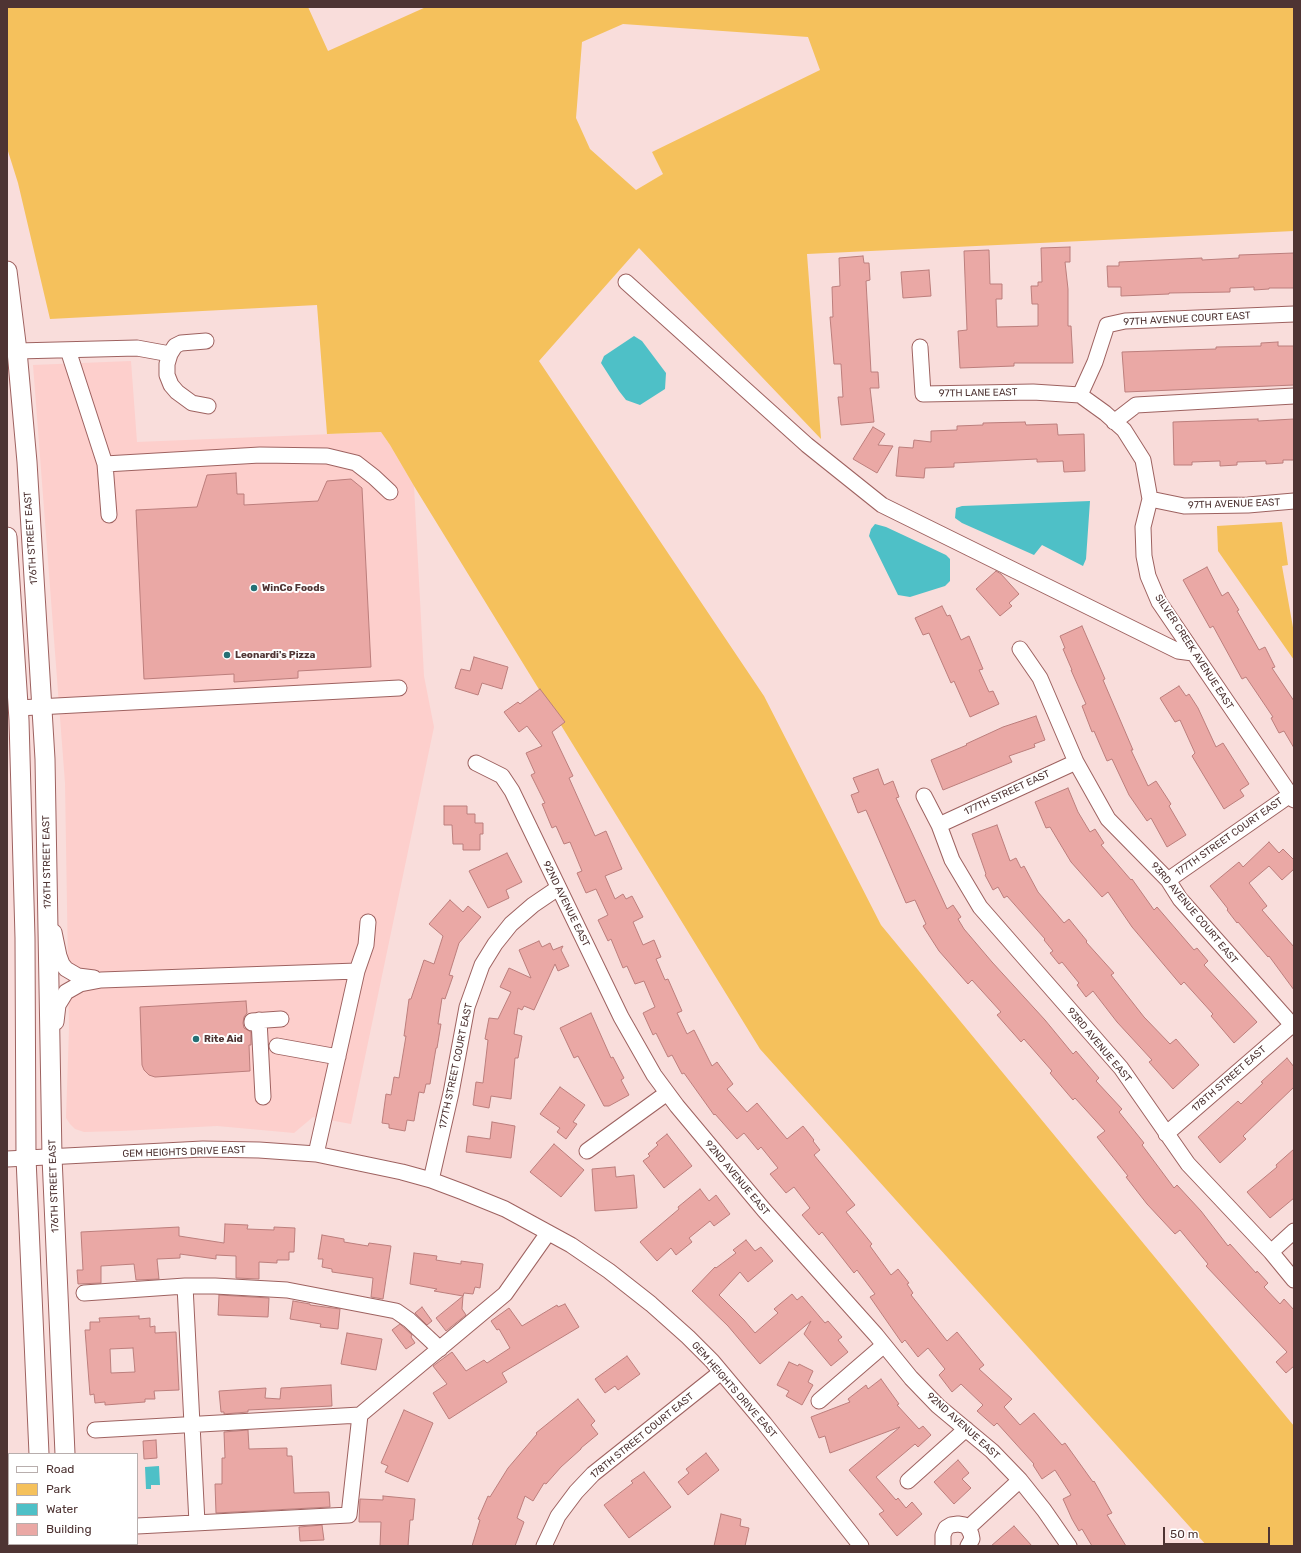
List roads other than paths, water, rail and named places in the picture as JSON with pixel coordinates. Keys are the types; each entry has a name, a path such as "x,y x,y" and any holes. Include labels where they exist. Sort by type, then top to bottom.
{"main road":[{"name":"176TH STREET EAST","path":"7,271 17,351 27,462 46,759 52,1157 65,1453"},
{"path":"7,537 18,708 24,931 16,1158 39,1453"}],"street":[{"path":"626,282 807,444 882,506 1178,651 1193,653"},
{"name":"97TH AVENUE COURT EAST","path":"1080,395 1095,362 1106,325 1125,321 1294,314"},
{"path":"206,341 181,342 175,346 170,354 167,364 167,375 171,385 188,401 208,406"},
{"name":"97TH LANE EAST","path":"920,347 923,394 1032,392 1080,395"},
{"path":"17,351 137,348 170,354"},
{"path":"68,350 105,464 109,515"},
{"name":"SILVER CREEK AVENUE EAST","path":"1080,395 1105,413 1124,430 1143,460 1150,499 1143,527 1144,556 1148,576 1159,602 1292,797"},
{"path":"1114,422 1136,405 1294,396"},
{"path":"105,464 260,455 327,456 356,463 390,492"},
{"name":"97TH AVENUE EAST","path":"1150,499 1184,506 1248,505 1294,501"},
{"name":"93RD AVENUE COURT EAST","path":"1020,649 1040,678 1076,762 1108,819 1168,880 1180,900 1293,1026"},
{"path":"18,708 399,688"},
{"name":"92ND AVENUE EAST","path":"476,762 502,776 512,791 558,888 637,1046 667,1093 764,1210 884,1345 911,1378 938,1406 992,1451 1020,1480 1044,1510 1067,1545"},
{"name":"177TH STREET EAST","path":"939,825 1076,762"},
{"name":"93RD AVENUE EAST","path":"924,796 939,825 952,860 980,908 1121,1068 1188,1164 1271,1252 1294,1280"},
{"name":"177TH STREET COURT EAST","path":"1168,880 1292,797"},
{"name":"177TH STREET COURT EAST","path":"430,1180 451,1093 467,1007 482,965 495,944 511,924 533,905 558,888"},
{"path":"48,908 62,964 66,969 74,974 101,980"},
{"path":"316,1154 357,971 366,945 368,922"},
{"path":"51,1081 56,1016 61,999 72,988 80,984 101,980 357,971"},
{"path":"255,1032 281,1019"},
{"name":"178TH STREET EAST","path":"1166,1134 1293,1026"},
{"path":"255,1032 260,1097 255,1032"},
{"path":"277,1046 338,1057"},
{"path":"587,1151 667,1093"},
{"name":"GEM HEIGHTS DRIVE EAST","path":"16,1158 203,1149 259,1150 316,1154 402,1172 430,1180 505,1209 571,1245 609,1271 651,1304 688,1337 721,1372 769,1429 860,1546"},
{"path":"1271,1252 1294,1231"},
{"path":"95,1430 360,1415 505,1294 548,1233"},
{"path":"84,1293 185,1286 287,1290 396,1311 409,1320 440,1349"},
{"path":"185,1286 198,1523"},
{"path":"819,1401 884,1345"},
{"name":"178TH STREET COURT EAST","path":"544,1546 558,1516 576,1492 593,1474 624,1447 661,1421 721,1372"},
{"path":"138,1526 349,1515 360,1415"},
{"path":"908,1481 966,1429"},
{"path":"968,1528 1020,1480"},
{"path":"943,1546 943,1535 946,1528 951,1525 964,1525 968,1528 972,1539 968,1546"}],"water":[{"path":"634,336 642,341 666,373 665,389 640,405 626,400 601,363 604,356"},
{"path":"1090,501 1086,559 1083,566 1042,545 1034,555 962,523 955,518 956,508 962,506"},
{"path":"875,524 886,527 946,555 950,559 950,581 945,586 910,597 898,595 869,536 871,529"},
{"path":"159,1466 160,1485 151,1485 151,1489 146,1489 145,1467"}],"place":[{"name":"WinCo Foods","path":"254,588"},
{"name":"Leonardi's Pizza","path":"227,655"},
{"name":"Rite Aid","path":"196,1039"}]}
